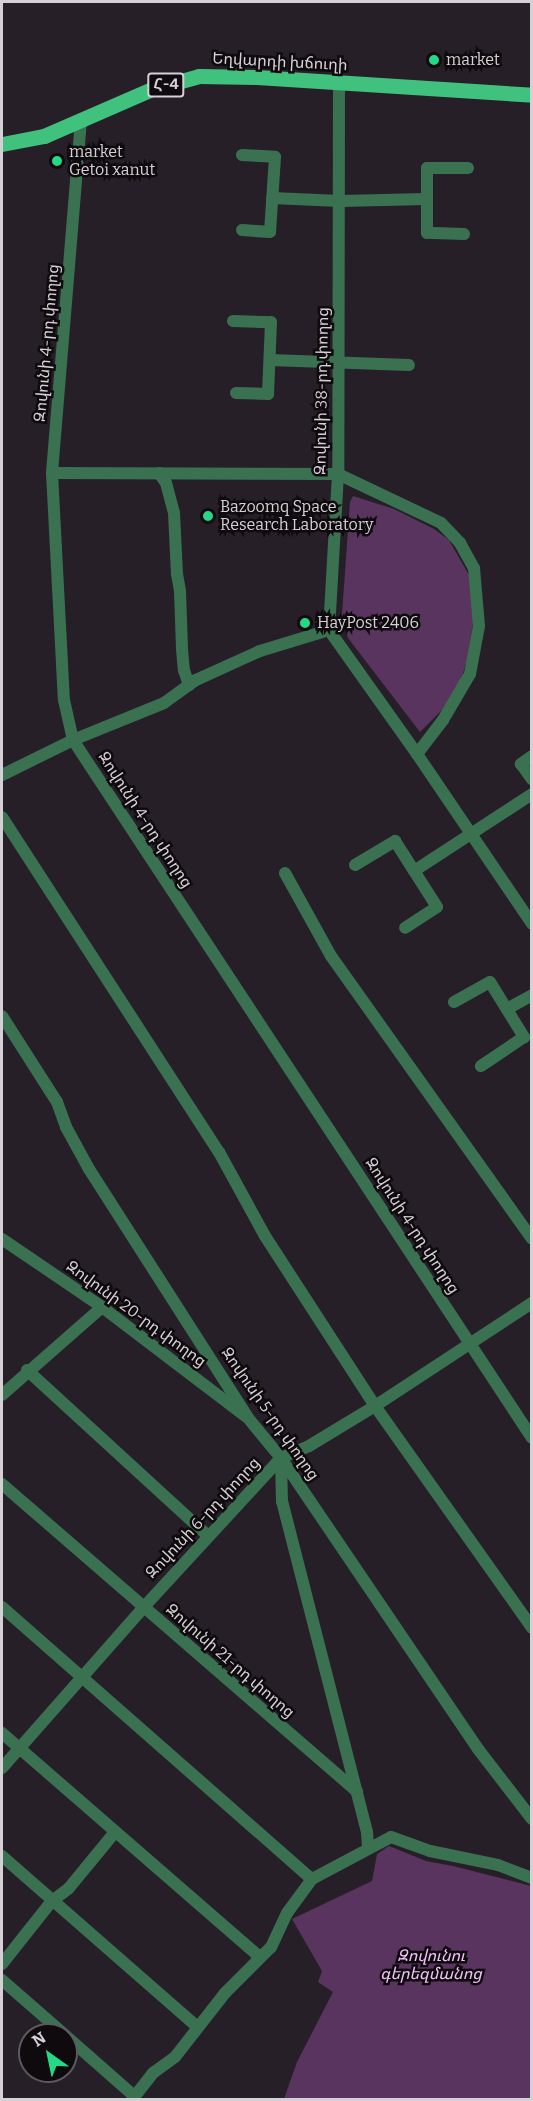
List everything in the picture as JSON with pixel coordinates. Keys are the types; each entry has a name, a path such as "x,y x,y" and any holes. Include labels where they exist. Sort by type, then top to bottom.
{"main road":[{"name":"Եղվարդի խճուղի","path":"2,144 44,136 152,89 199,76 256,77 531,95"}],"street":[{"name":"Զովունի 38-րդ փողոց","path":"329,630 338,474 339,84"},
{"name":"Զովունի 4-րդ փողոց","path":"81,120 52,473 64,700 73,740 531,1438"},
{"path":"242,154 275,157 270,232 242,230"},
{"path":"464,234 427,233 427,168 468,168"},
{"path":"272,198 340,201 426,199"},
{"path":"233,321 271,322 268,394 236,393"},
{"path":"270,360 409,365"},
{"path":"52,473 338,474 441,523 460,543 474,568 480,626 470,674 443,720 417,754"},
{"path":"159,473 166,483 174,513 182,649 184,670 189,685"},
{"path":"2,775 73,740 164,703 189,685 260,651 329,630 417,754 531,924"},
{"path":"531,756 521,764 531,779"},
{"path":"414,871 531,794"},
{"path":"2,817 219,1152 265,1236 375,1406 531,1628"},
{"path":"355,866 395,841 437,907 405,928"},
{"path":"285,873 332,956 531,1239"},
{"path":"454,1002 490,982 524,1037 481,1066"},
{"path":"507,1009 531,995"},
{"name":"Զովունի 5-րդ փողոց","path":"2,1016 57,1102 66,1127 89,1169 248,1418 281,1458 478,1749 531,1818"},
{"name":"Զովունի 20-րդ փողոց","path":"2,1239 102,1307 248,1418"},
{"name":"Զովունի 6-րդ փողոց","path":"2,1768 143,1608 281,1458 309,1446 375,1406 470,1346 531,1303"},
{"path":"2,1395 27,1370 102,1307"},
{"path":"27,1370 208,1536"},
{"path":"281,1458 282,1501 367,1832 368,1847"},
{"name":"Զովունի 21-րդ փողոց","path":"2,1484 357,1792"},
{"path":"2,1607 312,1880"},
{"path":"2,1733 260,1957"},
{"path":"2,1964 52,1901 69,1888 115,1832"},
{"path":"78,2048 132,2097 153,2073 175,2057 225,1993 271,1947 287,1913 312,1880 391,1836 430,1851 498,1865 531,1878"},
{"path":"2,1856 197,2027"},
{"path":"2,1980 50,2023"}],"green space":[{"path":"353,496 394,509 434,529 449,540 469,575 474,617 467,661 460,682 445,707 420,732 348,638 342,614 350,502"},
{"name":"Զովունու գերեզմանոց","path":"389,1846 426,1861 531,1886 531,2099 284,2099 297,2062 333,1992 318,1982 322,1971 292,1919 372,1881 377,1854"}],"place":[{"name":"market","path":"434,60"},
{"name":"market Getoi xanut","path":"57,161"},
{"name":"Bazoomq Space Research Laboratory","path":"208,516"},
{"name":"HayPost 2406","path":"305,623"}]}
